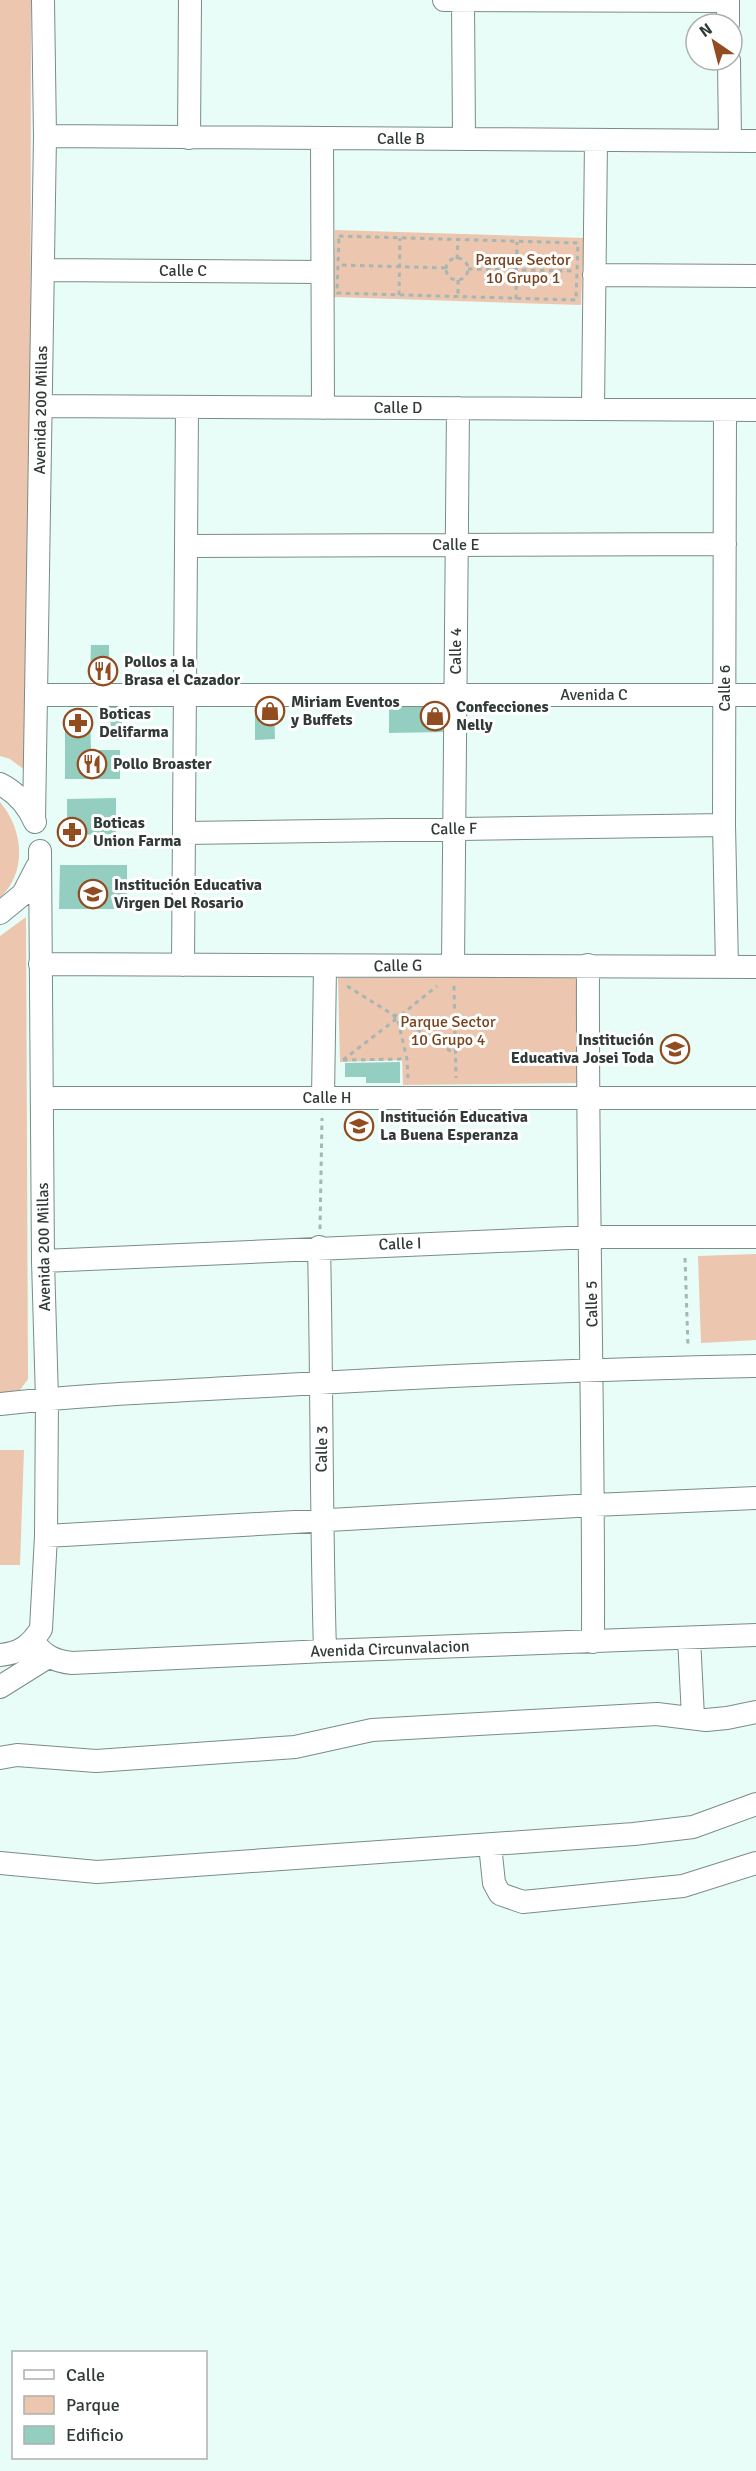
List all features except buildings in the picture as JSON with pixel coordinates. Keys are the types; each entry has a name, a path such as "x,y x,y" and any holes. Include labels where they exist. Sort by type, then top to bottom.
{"street":[{"name":"Avenida 200 Millas","path":"40,1649 46,1536 47,1399 43,1261 40,851 34,820 45,136 43,0"},
{"path":"189,138 190,0"},
{"path":"444,0 728,1"},
{"path":"464,0 464,139"},
{"path":"729,72 730,141"},
{"name":"Calle B","path":"45,136 756,141"},
{"path":"321,138 328,267 323,408"},
{"path":"593,409 589,273 596,140"},
{"name":"Calle C","path":"43,270 328,267"},
{"path":"589,273 756,276"},
{"name":"Calle D","path":"41,406 756,410"},
{"path":"183,965 187,407"},
{"name":"Calle 4","path":"449,973 454,829 458,408"},
{"name":"Calle 6","path":"725,410 724,825 727,967"},
{"name":"Calle E","path":"186,546 725,544"},
{"name":"Avenida C","path":"36,695 756,695"},
{"path":"0,784 16,794 34,820"},
{"name":"Calle F","path":"184,833 724,825"},
{"path":"0,913 12,905 28,888 38,866 40,851"},
{"name":"Calle G","path":"40,964 183,965 333,975 449,973 588,965 756,967"},
{"name":"Calle 5","path":"588,965 587,1096 594,1505 593,1642"},
{"path":"323,1098 333,1060 333,975"},
{"name":"Calle H","path":"42,1098 587,1096 756,1098"},
{"name":"Calle I","path":"43,1261 319,1247 591,1237 756,1238"},
{"name":"Calle 3","path":"319,1247 322,1383 321,1521 325,1651"},
{"path":"0,1404 47,1399 592,1369 756,1366"},
{"path":"46,1536 756,1498"},
{"name":"Avenida Circunvalacion","path":"40,1649 58,1662 72,1664 325,1651 756,1635"},
{"path":"689,1638 693,1717"},
{"path":"0,1655 24,1649 40,1649"},
{"path":"0,1687 40,1649"},
{"path":"0,1758 17,1755 96,1761 295,1747 372,1730 657,1714 706,1720 756,1712"},
{"path":"0,1863 97,1872 634,1834 693,1827 756,1804"},
{"path":"490,1845 494,1883 500,1894 523,1902 683,1886 756,1863"}],"path":[{"path":"339,236 400,238 578,243 589,273 576,300 337,293 328,267 339,236"},
{"path":"399,295 400,238"},
{"path":"458,240 458,259"},
{"path":"516,298 517,242"},
{"path":"458,259 464,261 468,269 464,279 458,280 450,278 446,268 450,261 458,259"},
{"path":"328,267 446,268"},
{"path":"468,269 589,273"},
{"path":"458,280 458,297"},
{"path":"333,1060 398,1018 449,973 453,980 456,1098"},
{"path":"333,975 455,1054"},
{"path":"333,975 353,982"},
{"path":"333,975 342,993"},
{"path":"398,1018 407,1059 409,1098"},
{"path":"333,1060 343,1049"},
{"path":"333,1060 407,1059"},
{"path":"319,1247 323,1098"},
{"path":"685,1239 689,1367"}],"green space":[{"path":"0,0 31,0 30,774 10,759 0,756"},
{"name":"Parque Sector 10 Grupo 1","path":"335,230 584,238 581,305 333,297"},
{"path":"0,802 14,825 19,850 15,875 0,898"},
{"path":"26,917 28,1379 20,1390 0,1394 0,936"},
{"name":"Parque Sector 10 Grupo 4","path":"582,975 582,1083 403,1085 402,1060 340,1062 338,978"},
{"path":"756,1254 756,1340 701,1343 698,1256"},
{"path":"0,1450 24,1450 20,1565 0,1565"}],"place":[{"name":"Pollos a la Brasa el Cazador","path":"103,671"},
{"name":"Miriam Eventos y Buffets","path":"270,711"},
{"name":"Confecciones Nelly","path":"435,716"},
{"name":"Boticas Delifarma","path":"78,723"},
{"name":"Pollo Broaster","path":"92,764"},
{"name":"Boticas Union Farma","path":"72,832"},
{"name":"Institución Educativa Virgen Del Rosario","path":"93,894"},
{"name":"Institución Educativa Josei Toda","path":"675,1049"},
{"name":"Institución Educativa La Buena Esperanza","path":"359,1126"}]}
